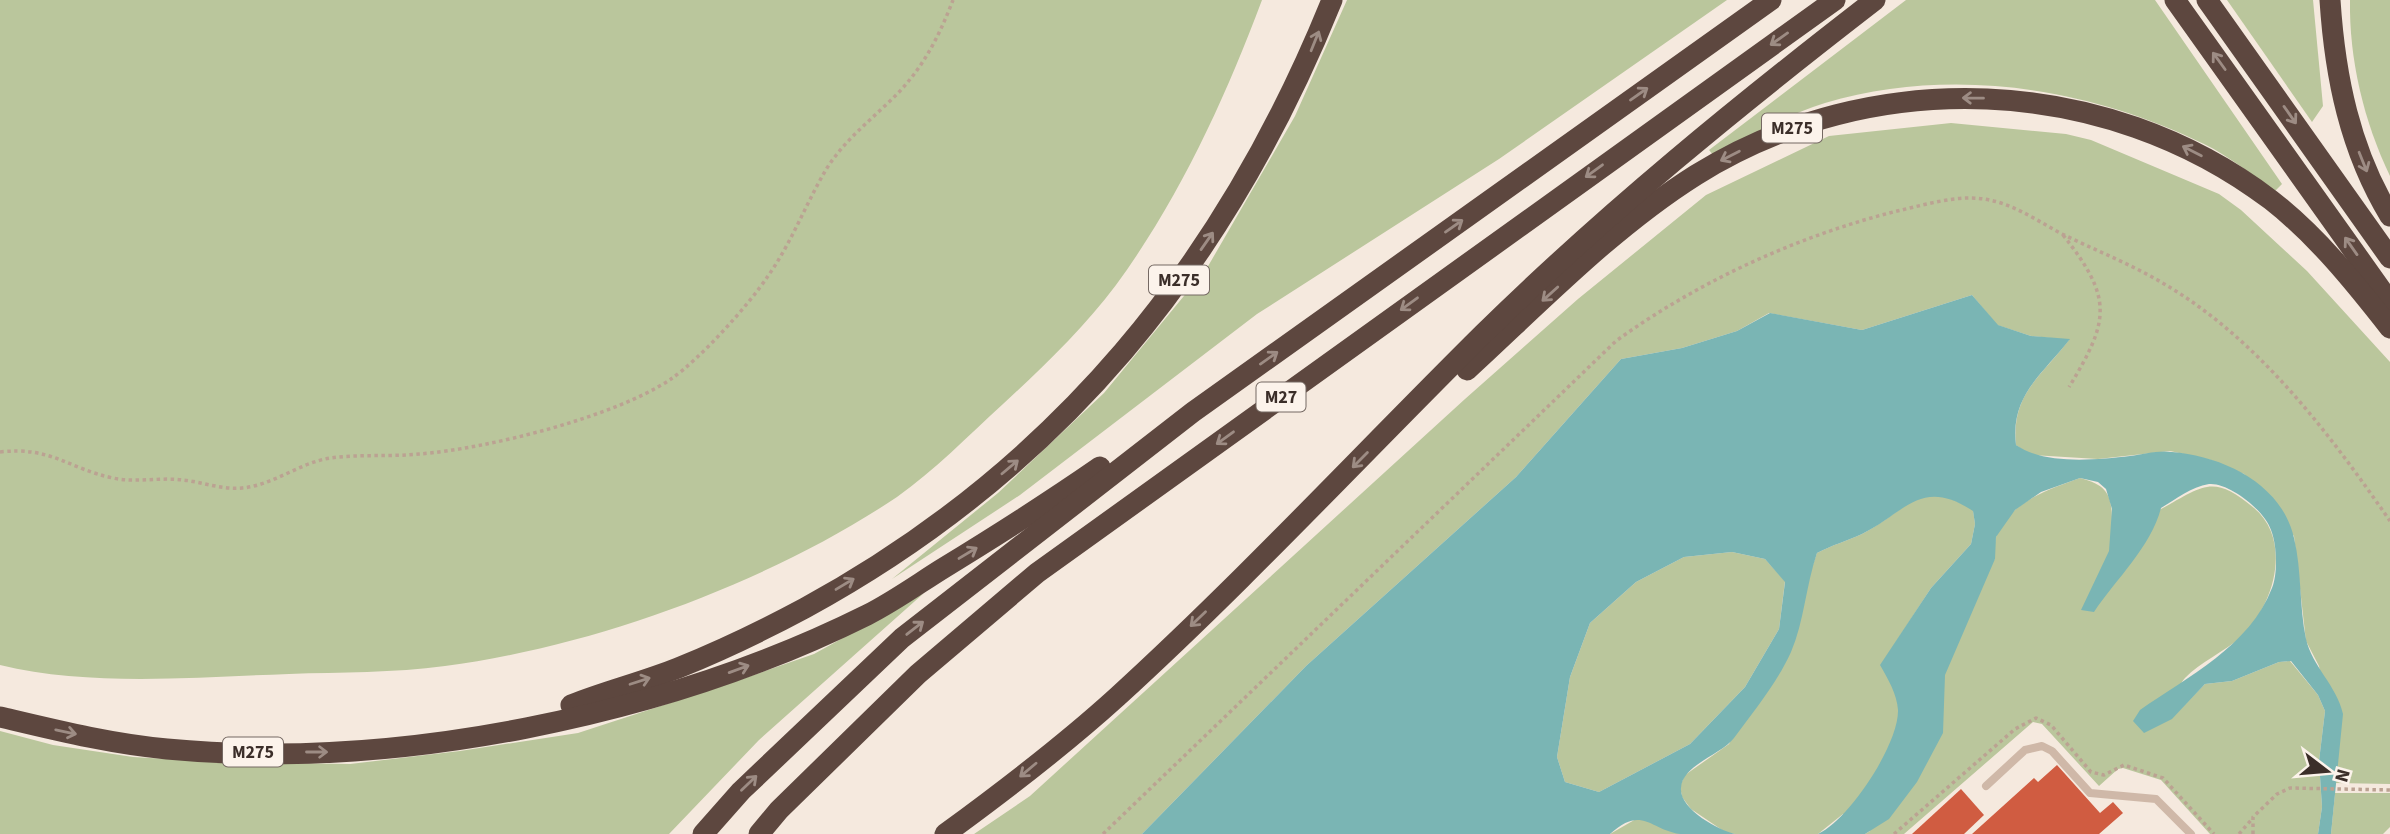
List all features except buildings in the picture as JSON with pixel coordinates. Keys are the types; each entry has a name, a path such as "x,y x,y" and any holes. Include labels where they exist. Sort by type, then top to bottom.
{"highway":[{"name":"M275","path":"0,717 68,733 167,749 354,751 419,745 507,731 596,695 677,668 804,608 904,548 983,490 1053,430 1105,374 1158,310 1213,232 1270,136 1306,65 1332,0"},
{"name":"M27","path":"703,834 741,791 902,638 1193,412 1771,0"},
{"name":"M27","path":"759,834 779,810 918,674 1037,573 1835,0"},
{"path":"1409,411 1482,335 1656,175 1744,101 1875,0"},
{"path":"2175,0 2390,302"},
{"path":"2207,0 2390,258"},
{"path":"2330,0 2332,40 2349,124 2362,161 2390,216"},
{"name":"M275","path":"945,834 1004,791 1115,699 1285,536 1409,411 1447,388 1640,215 1696,175 1787,130 1859,109 1914,100 1987,99 2065,107 2135,126 2194,152 2251,186 2308,232 2356,284 2390,328"},
{"path":"507,731 629,702 738,671 868,614 1036,512 1108,462 1193,412"}],"lane":[{"path":"1986,786 2025,750 2042,746 2052,751 2090,793 2156,799 2191,834"}],"path":[{"path":"0,452 39,452 110,478 130,481 181,480 239,488 265,484 313,461 419,454 479,446 611,409 644,395 674,377 710,342 766,279 790,242 828,168 845,145 922,64 940,33 953,0"},
{"path":"1103,834 1616,341 1646,319 1692,293 1793,245 1851,223 1919,206 1970,198 2002,203 2022,210 2169,286 2256,355 2278,376 2390,521"},
{"path":"2062,233 2085,263 2100,297 2100,324 2094,346 2069,387"},
{"path":"2124,765 2163,778 2214,834"},
{"path":"2239,834 2277,794 2290,788 2390,790"},
{"path":"2253,817 2253,834"}],"green space":[{"path":"0,0 1262,0 1199,147 1160,218 1116,285 1048,362 938,464 897,497 847,528 738,583 680,606 561,643 503,656 406,670 143,679 70,676 0,665"},
{"path":"1347,0 1727,0 1499,159 1257,314 1020,495 892,579 998,493 1104,393 1207,268 1295,116"},
{"path":"1906,0 2155,0 2282,184 2275,191 2204,144 2160,124 2113,108 2018,88 1969,85 1921,86 1872,92 1825,103 1782,120 1714,156 1709,150"},
{"path":"2227,0 2313,0 2323,106 2312,122"},
{"path":"2350,0 2390,0 2390,176 2373,134 2355,68"},
{"path":"1951,123 2066,134 2091,140 2219,194 2241,210 2307,271 2390,362 2390,784 2335,783 2337,766 2319,666 2306,641 2294,536 2244,474 2211,460 2170,451 2098,459 2030,455 2016,445 2018,412 2030,387 2069,340 2031,336 1997,325 1972,295 1862,330 1769,313 1737,331 1682,348 1621,359 1516,477 1306,666 1142,834 974,834 1030,796 1465,399 1578,299 1706,195 1829,136"},
{"path":"2080,478 2105,490 2111,503 2112,531 2187,494 2208,487 2228,490 2240,497 2266,522 2276,555 2270,591 2262,608 2241,637 2185,678 2178,692 2171,719 2205,684 2232,681 2279,662 2290,661 2318,695 2325,711 2319,761 2322,807 2318,834 2210,834 2161,780 2123,768 2118,769 2099,786 2042,724 2033,722 1904,834 1865,834 1870,831 1843,814 1818,834 1735,834 1725,832 1691,809 1682,797 1680,786 1685,775 1729,744 1809,576 1817,553 1862,534 1903,507 1926,497 1939,496 1955,500 1973,510 1975,524 1971,544 1931,588 1881,665 1995,559 1996,537 2010,515 2031,499"},
{"path":"1732,552 1765,559 1785,581 1779,629 1745,687 1690,744 1599,792 1565,782 1557,757 1570,677 1590,623 1636,582 1684,557"},
{"path":"924,593 759,740 669,834 0,834 0,731 53,745 133,757 217,762 350,764 460,751 578,733 722,686 814,654"},
{"path":"2335,793 2390,793 2390,827 2383,834 2331,834"},
{"path":"1636,819 1646,819 1681,834 1610,834"}],"water":[{"path":"1972,295 1998,325 2031,336 2070,339 2039,375 2023,399 2015,428 2016,445 2041,456 2071,460 2162,452 2191,455 2230,467 2264,488 2277,502 2294,538 2306,639 2313,658 2336,694 2343,714 2331,834 2318,834 2322,807 2319,761 2325,711 2318,695 2291,661 2279,662 2232,681 2205,684 2172,719 2144,733 2133,721 2140,710 2197,672 2233,643 2262,609 2274,582 2276,567 2275,543 2267,522 2245,499 2226,488 2209,484 2190,491 2161,508 2141,549 2094,612 2081,610 2109,551 2112,509 2106,489 2098,482 2080,478 2041,492 2015,510 1996,537 1995,559 1945,675 1943,733 1917,782 1889,819 1865,834 1818,834 1844,814 1857,798 1890,742 1898,710 1892,687 1880,665 1931,588 1971,544 1975,524 1973,511 1955,501 1940,497 1914,502 1862,534 1817,553 1795,640 1779,675 1734,738 1695,767 1683,780 1682,796 1693,811 1719,828 1735,834 1680,834 1638,820 1621,825 1610,834 1142,834 1306,666 1516,477 1621,359 1682,348 1737,331 1770,313 1862,330","holes":["1732,552 1765,559 1785,582 1779,629 1745,687 1690,744 1599,792 1565,782 1557,757 1570,677 1590,623 1636,582 1684,557"]}]}
